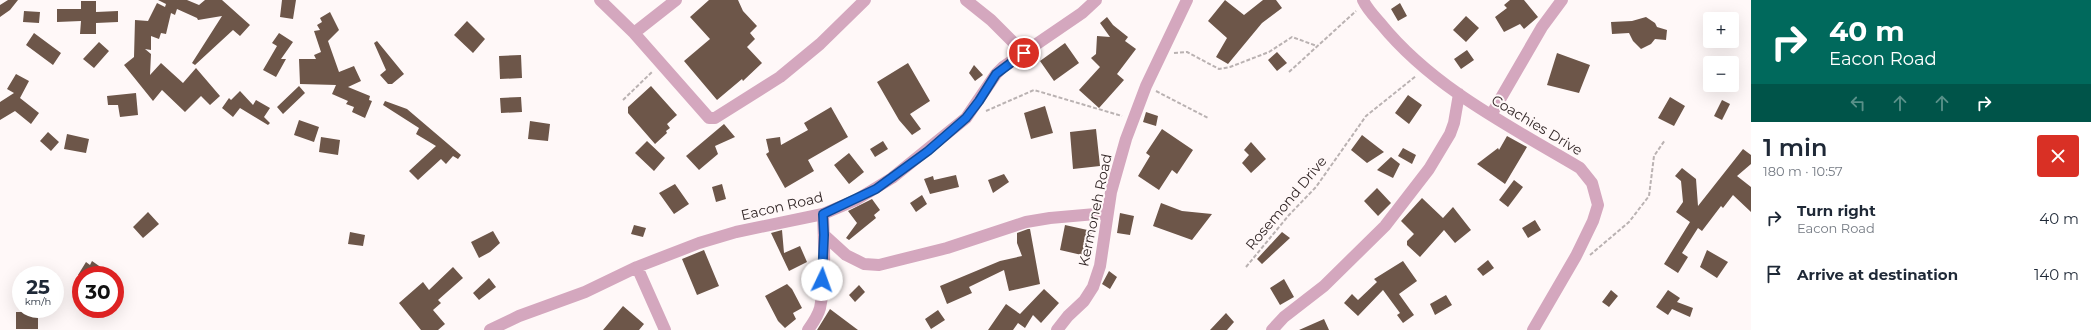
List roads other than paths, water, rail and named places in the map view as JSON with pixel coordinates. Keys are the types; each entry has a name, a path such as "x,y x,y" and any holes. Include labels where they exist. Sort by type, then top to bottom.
{"street":[{"path":"600,0 634,33 709,118 715,118 780,77 820,44 865,0"},
{"path":"634,33 676,0"},
{"path":"966,0 991,20 1024,53"},
{"name":"Eacon Road","path":"490,330 519,316 585,292 637,267 699,243 736,232 823,214 876,189 928,151 966,118 996,74 1082,13 1096,0"},
{"name":"Kermoneh Road","path":"1057,330 1068,316 1084,301 1093,287 1100,266 1107,213 1133,118 1146,86 1187,0"},
{"path":"1491,115 1542,27 1562,0"},
{"name":"Coachies Drive","path":"1363,2 1398,45 1426,68 1459,94 1491,115 1580,168 1592,183 1598,206 1593,221 1576,256 1533,330"},
{"path":"1272,330 1284,317 1324,286 1385,226 1429,169 1450,134 1454,123 1459,94"},
{"path":"824,235 846,255 864,264 879,264 947,248 1026,222 1050,218 1107,213"},
{"path":"808,330 820,308 824,235 823,214"},
{"path":"637,267 665,330"}]}
